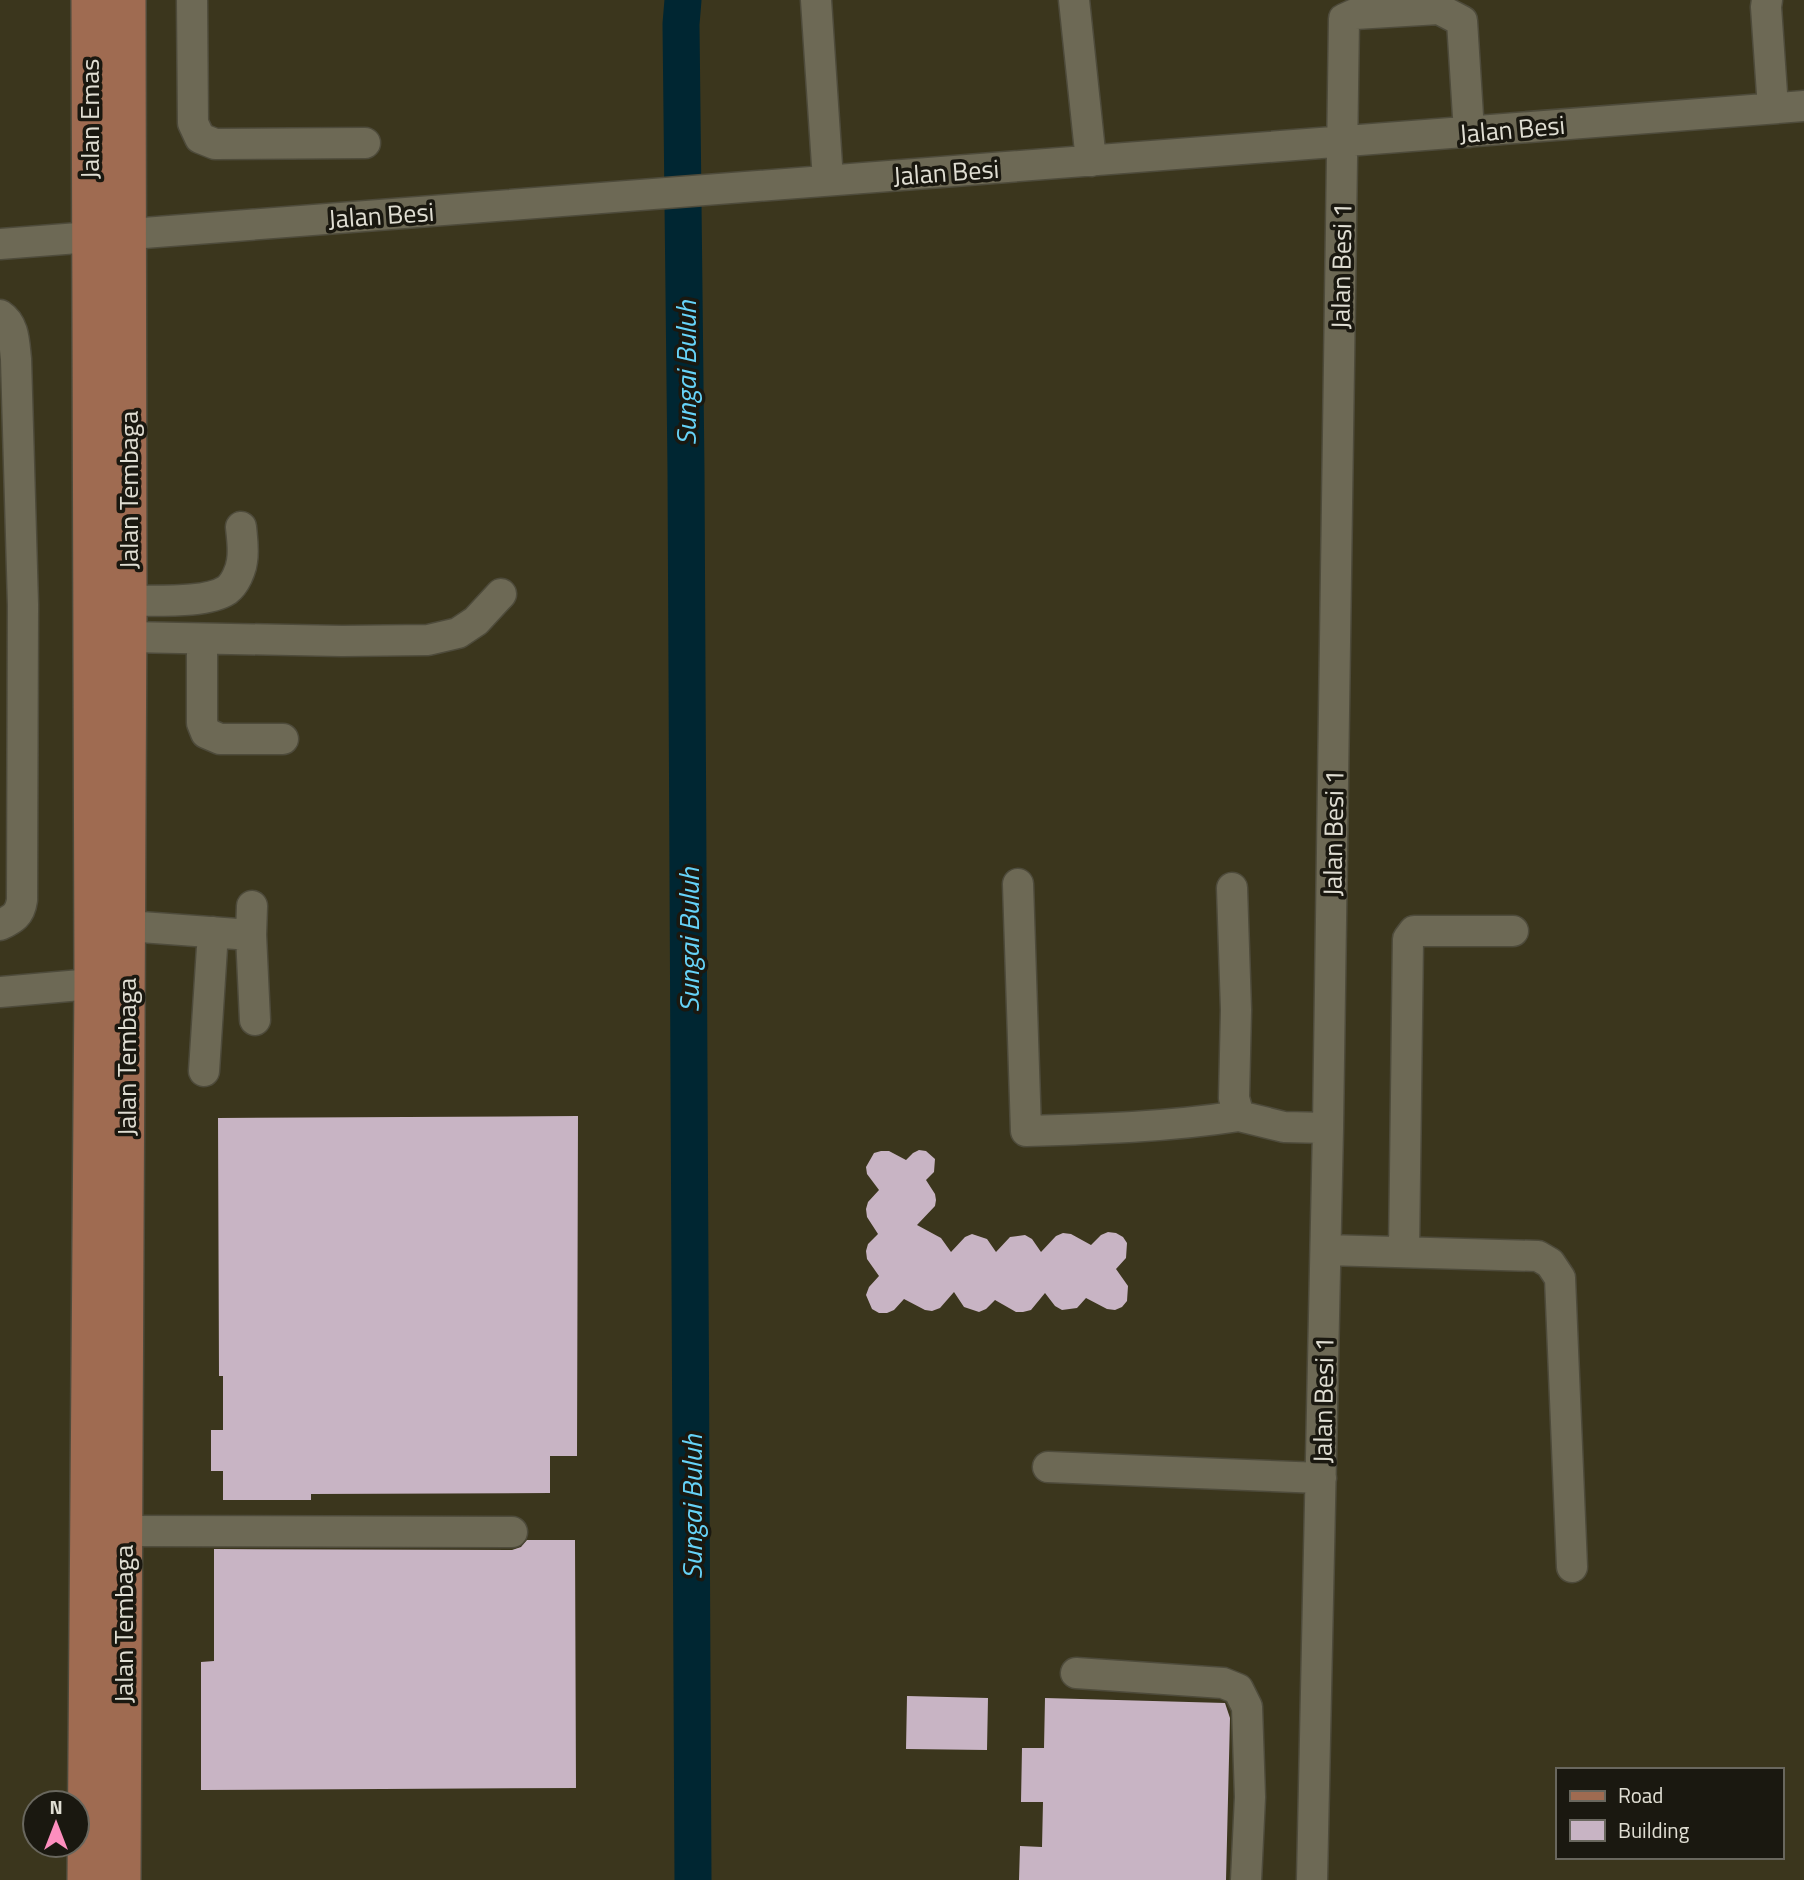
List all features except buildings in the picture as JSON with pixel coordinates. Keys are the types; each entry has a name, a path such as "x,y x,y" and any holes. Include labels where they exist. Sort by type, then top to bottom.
{"main road":[{"name":"Jalan Emas","path":"89,237 90,0"},
{"name":"Jalan Emas","path":"127,0 129,234"},
{"name":"Jalan Tembaga","path":"86,1880 110,982 127,926 129,234"},
{"name":"Jalan Tembaga","path":"89,237 124,1531 122,1880"}],"street":[{"path":"192,0 193,122 200,138 215,144 365,143"},
{"path":"816,0 828,180"},
{"path":"1074,0 1091,161"},
{"path":"1767,0 1773,108"},
{"name":"Jalan Besi 1","path":"1312,1880 1326,1250 1345,19 1355,14 1440,9 1462,21 1469,132"},
{"name":"Jalan Besi","path":"0,244 1804,106"},
{"path":"0,315 6,319 13,332 16,359 11,606 22,900 14,919 0,925"},
{"path":"128,601 207,597 228,590 237,577 242,561 241,527"},
{"path":"128,637 202,640 428,640 458,634 476,621 500,594"},
{"path":"202,640 202,723 206,733 220,739 283,739"},
{"path":"1018,884 1026,1131 1128,1128 1194,1123 1239,1116 1284,1127 1328,1128"},
{"path":"1232,888 1236,1010 1234,1098 1239,1116"},
{"path":"252,906 255,1020"},
{"path":"127,926 251,935"},
{"path":"1404,1252 1408,939 1414,931 1513,931"},
{"path":"204,1071 213,932"},
{"path":"0,992 110,982"},
{"path":"1326,1250 1538,1256 1550,1263 1560,1278 1572,1567"},
{"path":"1048,1466 1321,1479"},
{"path":"124,1531 512,1532"},
{"path":"1076,1673 1223,1683 1238,1689 1247,1707 1250,1797 1247,1880"}],"shaded area":[{"path":"0,0 1804,0 1804,1880 0,1880"}],"waterway":[{"name":"Sungai Buluh","path":"683,0 681,24 686,472 693,1880"}]}
